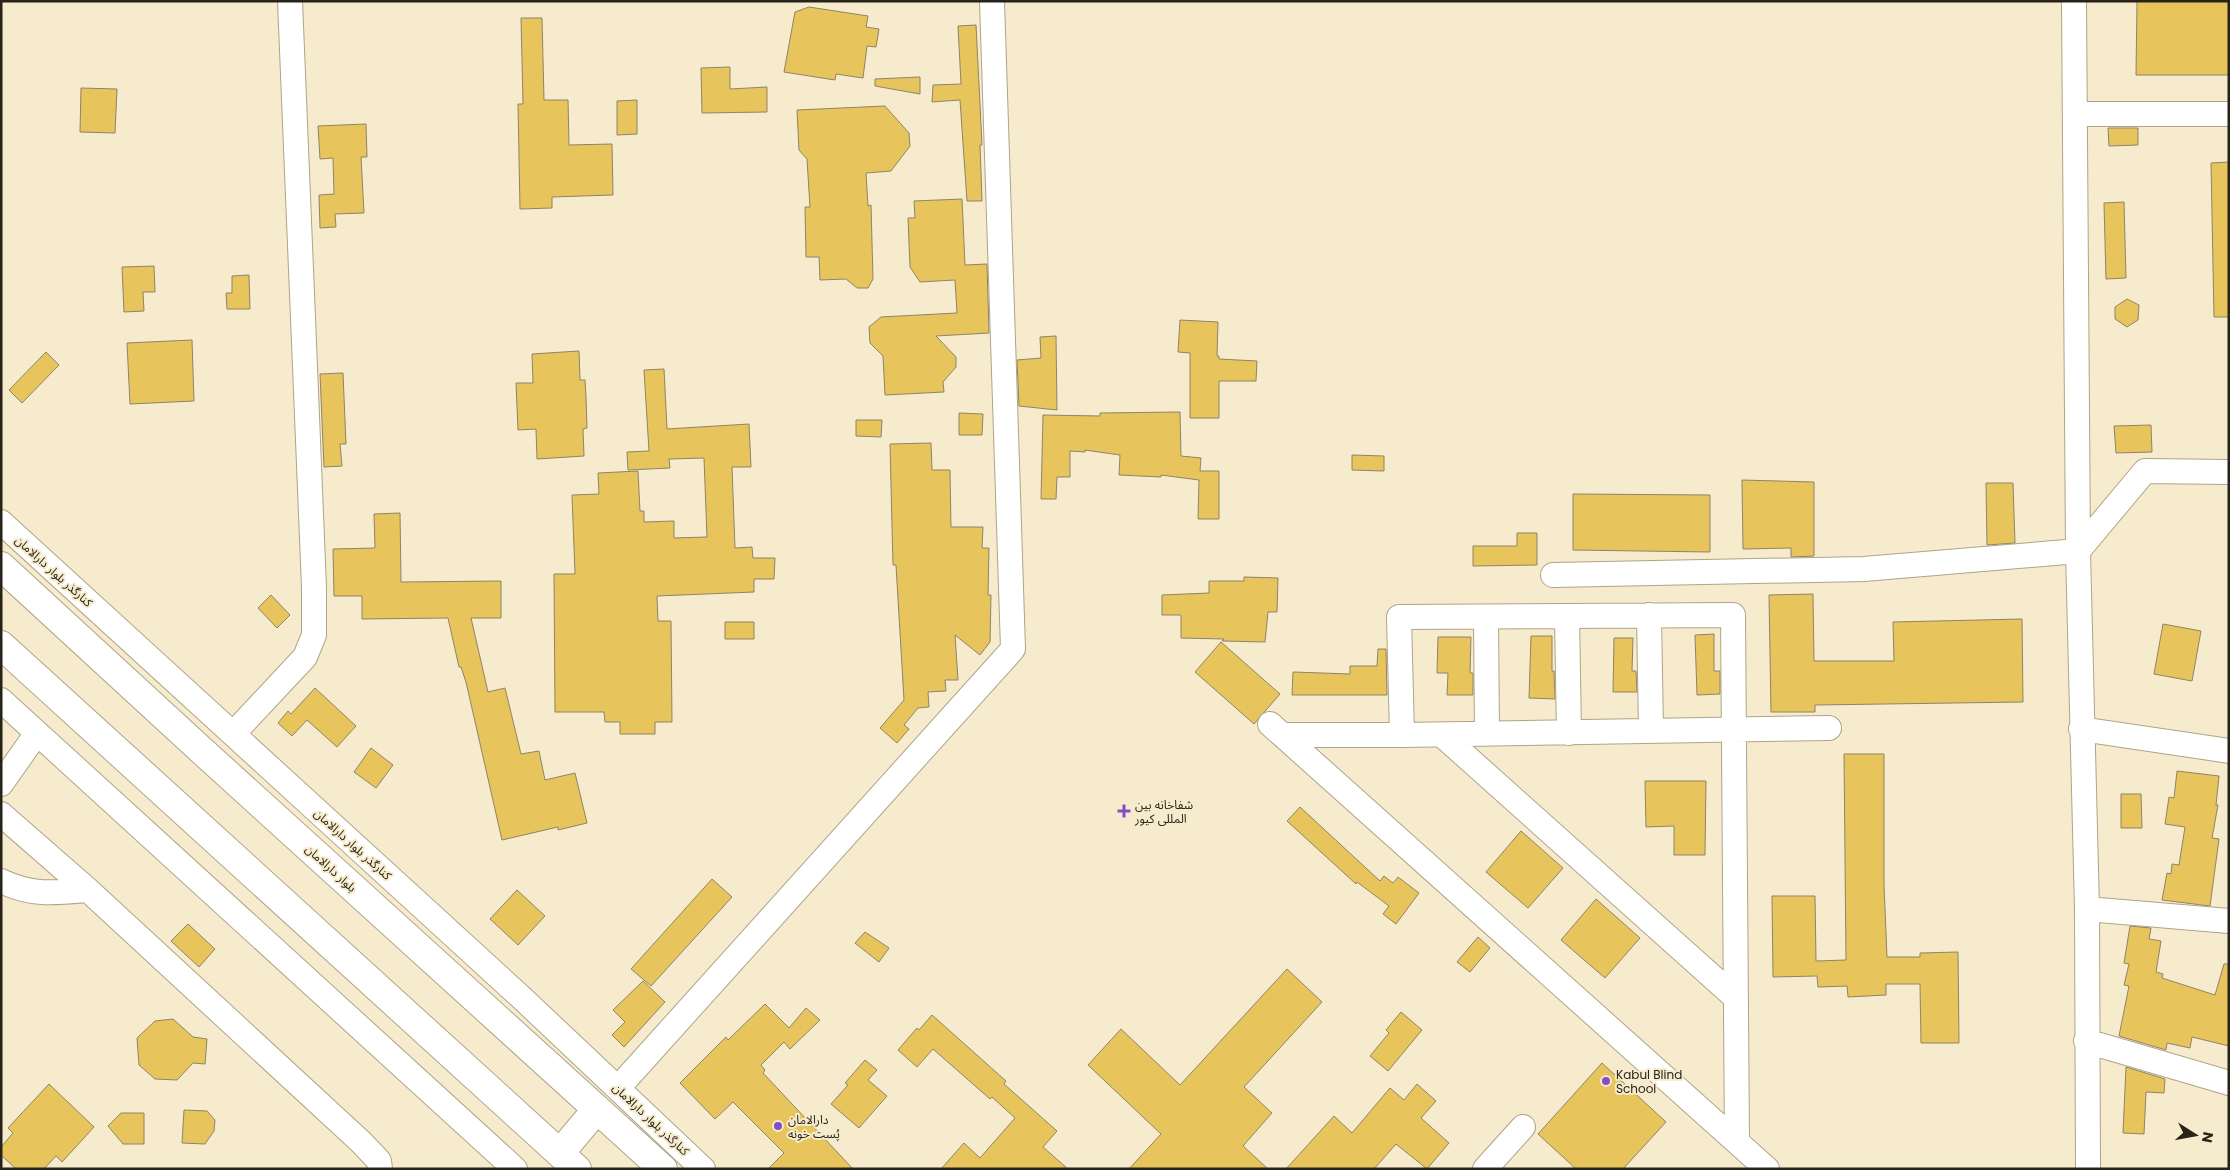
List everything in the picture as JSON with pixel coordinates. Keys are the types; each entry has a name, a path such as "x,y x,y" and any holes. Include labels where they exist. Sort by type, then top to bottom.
{"main road":[{"name":"بلوار دارالامان","path":"1,566 663,1169"},
{"path":"1,645 568,1161 597,1108"}],"street":[{"path":"233,734 305,657 314,635 314,587 290,1"},
{"path":"618,1088 1013,649 992,1"},
{"path":"2074,1 2078,551 2087,909 2086,1041 2088,1169"},
{"path":"2075,114 2229,114"},
{"path":"1552,574 1864,569 2078,551 2145,471 2229,472"},
{"name":"کنارگذر بلوار دارالامان","path":"1,522 618,1088 703,1169"},
{"path":"1649,615 1651,732"},
{"path":"1402,736 1399,617 1733,615 1737,1142"},
{"path":"1567,616 1568,733"},
{"path":"1486,617 1487,734"},
{"path":"1,700 515,1169"},
{"path":"1767,1169 1278,730 1402,736 1829,728"},
{"path":"2081,729 2229,752"},
{"path":"1,784 37,733"},
{"path":"1442,735 1736,998"},
{"path":"1,814 88,890 361,1142 379,1161 380,1169"},
{"path":"1,881 17,889 43,894 88,890"},
{"path":"2087,909 2229,921"},
{"path":"2086,1041 2229,1083"},
{"path":"1485,1169 1523,1127"}],"building":[{"path":"2137,1 2229,1 2229,75 2136,75"},
{"path":"809,7 868,16 866,27 879,29 876,47 867,46 863,78 836,74 835,80 784,72 795,12"},
{"path":"521,18 542,18 544,100 568,100 569,145 612,144 613,195 552,197 552,208 520,209 518,104 523,104"},
{"path":"976,25 982,145 980,145 982,201 967,201 960,100 932,102 933,85 961,84 958,26"},
{"path":"730,67 730,89 767,87 767,112 702,113 701,68"},
{"path":"920,77 920,94 875,86 875,79"},
{"path":"81,88 117,89 115,133 80,132"},
{"path":"637,100 637,134 617,135 617,101"},
{"path":"885,106 909,133 910,146 891,171 866,173 868,206 871,205 873,279 868,288 857,288 846,279 820,280 819,257 806,257 805,207 810,207 807,159 799,150 797,110"},
{"path":"366,124 367,157 361,157 364,213 335,214 336,227 320,228 319,195 334,194 333,158 320,159 318,126"},
{"path":"2108,128 2138,128 2138,145 2109,146"},
{"path":"2229,162 2229,317 2214,317 2211,163"},
{"path":"962,199 965,265 987,264 989,333 936,336 956,357 956,367 943,382 944,392 885,395 883,356 870,343 869,327 881,317 957,313 955,280 920,282 910,267 908,218 915,218 914,201"},
{"path":"2124,202 2126,278 2106,279 2104,203"},
{"path":"154,266 155,292 143,292 144,311 124,312 122,267"},
{"path":"249,275 250,309 227,309 226,293 232,293 232,276"},
{"path":"2127,299 2139,305 2138,320 2127,327 2115,319 2115,307"},
{"path":"1180,320 1218,322 1217,356 1219,356 1219,359 1257,361 1256,381 1219,381 1219,418 1190,418 1190,353 1178,352"},
{"path":"1056,336 1057,410 1019,406 1017,360 1041,358 1040,337"},
{"path":"192,340 194,401 130,404 127,343"},
{"path":"579,351 580,380 585,380 586,397 587,428 583,429 584,456 537,459 536,429 518,430 516,383 533,383 532,354"},
{"path":"46,352 59,365 22,403 9,390"},
{"path":"664,369 667,429 749,424 751,467 732,467 735,548 752,547 753,558 775,558 774,579 754,579 754,592 657,596 658,621 671,621 672,722 655,722 655,734 620,734 620,722 605,722 604,712 555,712 554,574 575,574 572,495 599,494 598,473 638,471 640,511 644,511 644,522 674,521 674,538 707,537 704,458 669,459 670,468 628,470 627,452 649,451 644,370"},
{"path":"343,373 346,444 340,444 342,466 324,467 320,374"},
{"path":"1180,412 1181,456 1201,458 1200,471 1219,471 1219,519 1198,519 1199,480 1161,475 1161,477 1119,475 1120,455 1085,450 1085,452 1070,451 1070,477 1057,477 1056,499 1041,499 1043,415 1100,416 1100,413"},
{"path":"959,413 983,414 982,435 959,435"},
{"path":"856,420 882,420 881,437 856,436"},
{"path":"2151,425 2152,452 2116,453 2114,426"},
{"path":"931,443 932,470 950,470 951,527 983,527 982,548 989,548 990,642 980,655 955,635 958,680 945,680 946,691 928,692 929,707 918,708 904,725 909,729 897,743 880,728 904,700 896,565 893,565 890,444"},
{"path":"1352,455 1384,456 1384,471 1352,470"},
{"path":"1742,480 1814,482 1814,556 1791,557 1791,548 1743,549"},
{"path":"1986,483 2013,483 2015,543 1987,545"},
{"path":"1573,494 1710,495 1710,552 1573,550"},
{"path":"400,513 401,582 501,581 501,618 471,618 488,692 505,688 521,754 539,751 545,780 575,773 587,823 558,830 558,827 502,840 466,682 461,667 459,667 448,618 362,619 362,596 334,596 333,549 375,548 374,514"},
{"path":"1517,533 1537,533 1537,565 1473,566 1473,546 1517,546"},
{"path":"1244,577 1278,578 1277,612 1268,612 1265,642 1181,638 1181,615 1162,615 1162,595 1209,593 1209,581 1244,581"},
{"path":"1813,594 1814,661 1894,661 1893,622 2022,619 2023,702 1815,705 1815,712 1771,712 1769,595"},
{"path":"271,595 290,615 277,628 258,608"},
{"path":"725,622 754,622 754,639 725,639"},
{"path":"2163,624 2201,631 2192,681 2154,674"},
{"path":"1714,634 1714,671 1720,671 1720,694 1697,695 1695,635"},
{"path":"1531,636 1552,636 1552,671 1554,671 1555,699 1529,698"},
{"path":"1438,637 1471,637 1470,673 1473,673 1473,695 1447,695 1448,673 1437,673"},
{"path":"1614,638 1633,638 1632,671 1636,671 1637,692 1613,692"},
{"path":"1221,642 1280,694 1254,724 1195,672"},
{"path":"1378,649 1386,649 1387,695 1292,695 1293,672 1350,674 1350,666 1377,666"},
{"path":"315,688 356,726 337,747 307,720 292,736 278,723 288,711 291,714"},
{"path":"371,748 393,765 376,788 354,772"},
{"path":"1844,754 1884,754 1884,885 1887,957 1920,957 1920,953 1958,952 1959,1043 1921,1043 1920,984 1886,984 1886,995 1848,997 1847,986 1818,987 1817,976 1773,977 1772,896 1815,896 1816,961 1846,960"},
{"path":"2177,771 2219,776 2216,805 2218,805 2212,838 2219,839 2210,906 2162,900 2167,873 2171,874 2172,864 2179,865 2185,827 2165,824 2169,797 2174,798"},
{"path":"1645,781 1706,781 1705,855 1674,855 1674,826 1646,827"},
{"path":"2121,794 2141,794 2142,828 2121,828"},
{"path":"1300,807 1380,881 1384,876 1393,883 1398,877 1419,893 1396,924 1383,914 1389,906 1357,882 1356,884 1287,821"},
{"path":"1521,831 1563,868 1528,908 1486,872"},
{"path":"712,879 732,897 651,986 631,969"},
{"path":"517,890 545,916 518,945 490,919"},
{"path":"1596,899 1640,938 1605,978 1561,940"},
{"path":"188,924 215,949 199,967 171,941"},
{"path":"2130,926 2151,928 2149,939 2161,941 2156,972 2163,974 2162,978 2215,995 2224,964 2229,964 2229,1046 2192,1037 2190,1048 2167,1043 2166,1050 2119,1036 2129,986 2124,985 2129,964 2124,963"},
{"path":"865,932 889,948 879,962 855,943"},
{"path":"1478,937 1490,948 1470,972 1457,962"},
{"path":"1287,969 1322,1002 1244,1087 1272,1113 1243,1146 1268,1169 1129,1169 1161,1134 1088,1065 1121,1029 1180,1085"},
{"path":"643,981 665,1002 624,1047 612,1035 625,1022 613,1010"},
{"path":"765,1004 789,1028 806,1008 820,1020 790,1049 784,1042 761,1065 765,1070 763,1073 853,1169 768,1169 784,1153 733,1102 715,1119 680,1083 726,1037 728,1040"},
{"path":"1401,1012 1422,1030 1388,1071 1370,1056 1389,1033 1386,1030"},
{"path":"932,1015 1006,1081 1004,1084 1057,1131 1043,1147 1068,1169 941,1169 964,1143 980,1158 1015,1118 992,1097 990,1099 933,1049 917,1067 898,1050 917,1028 919,1030"},
{"path":"173,1019 193,1037 207,1039 205,1064 193,1063 177,1080 155,1079 139,1065 137,1038 155,1021"},
{"path":"865,1060 877,1070 868,1080 887,1096 859,1128 831,1104 848,1085 845,1083"},
{"path":"1602,1063 1666,1122 1623,1169 1576,1169 1538,1134"},
{"path":"2126,1067 2165,1079 2164,1093 2146,1092 2144,1134 2123,1133"},
{"path":"49,1084 94,1127 62,1162 56,1156 44,1169 16,1169 1,1155 1,1147 13,1133 8,1128"},
{"path":"1417,1084 1436,1101 1421,1118 1449,1143 1427,1169 1396,1144 1374,1169 1286,1169 1334,1116 1352,1133 1390,1088 1404,1100"},
{"path":"184,1110 207,1111 215,1120 214,1131 205,1144 182,1143"},
{"path":"121,1113 144,1113 144,1144 123,1144 108,1126"}],"place":[{"name":"شفاخانه بین المللی کیور","path":"1124,811"},
{"name":"Kabul Blind School","path":"1606,1081"},
{"name":"دارالامان پُست خونه","path":"778,1126"}]}
